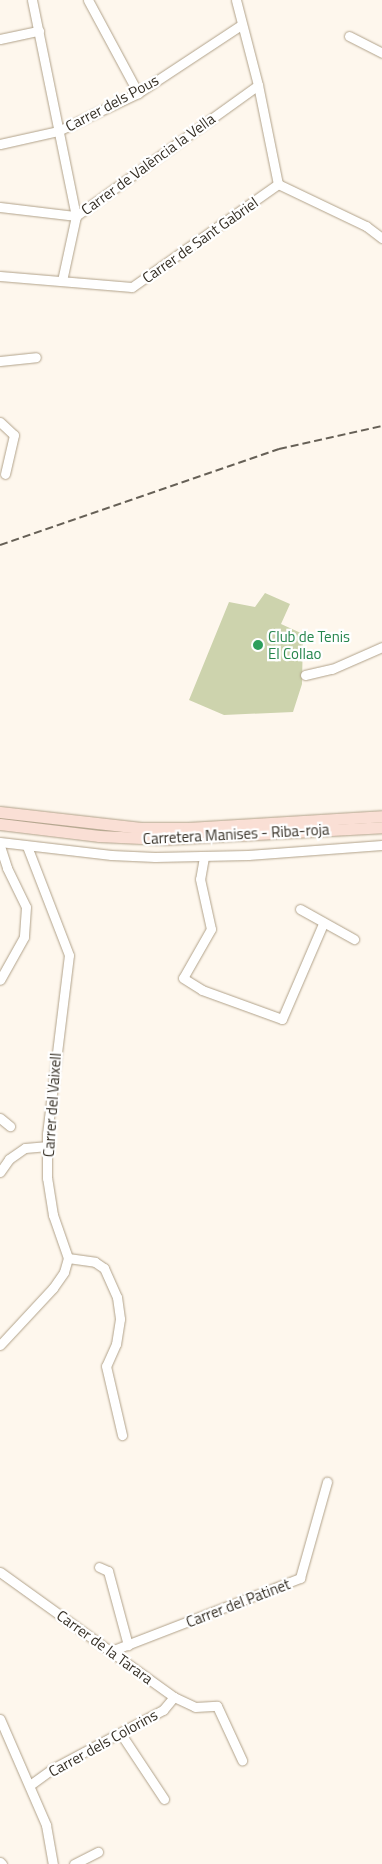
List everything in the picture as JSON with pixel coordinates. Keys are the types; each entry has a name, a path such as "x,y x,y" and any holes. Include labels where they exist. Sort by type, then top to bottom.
{"main road":[{"name":"Carretera Manises - Riba-roja","path":"0,812 151,828 382,816"},
{"name":"Carretera Manises - Riba-roja","path":"0,824 99,836 163,839 382,826"}],"street":[{"path":"32,0 76,216 62,281"},
{"path":"88,0 138,93"},
{"path":"236,0 258,85 278,184 366,226 382,238"},
{"name":"Carrer dels Pous","path":"0,144 58,131 138,93 241,25"},
{"path":"0,39 39,31"},
{"path":"350,36 382,53"},
{"name":"Carrer de València la Vella","path":"0,207 76,216 258,85"},
{"name":"Carrer de Sant Gabriel","path":"0,276 132,288 278,184"},
{"path":"0,361 36,357"},
{"path":"0,422 14,434 4,474"},
{"path":"305,676 332,669 382,647"},
{"path":"0,980 24,937 26,907 7,868 0,844 111,856 204,856 382,845"},
{"name":"Carrer del Vaixell","path":"26,846 69,955 57,1038 47,1178 51,1206 68,1258"},
{"path":"204,856 200,879 211,928 183,978 202,990 282,1019 323,924"},
{"path":"300,909 323,924 354,940"},
{"path":"0,1118 10,1126"},
{"path":"0,1172 10,1159 25,1148 48,1146"},
{"path":"0,1345 53,1288 64,1272 68,1258 95,1262 104,1268 117,1297 120,1319 116,1344 106,1366 122,1436"},
{"name":"Carrer del Patinet","path":"111,1651 300,1578 327,1482"},
{"path":"99,1567 108,1571 128,1645"},
{"name":"Carrer de la Tarara","path":"0,1572 174,1697 195,1707 217,1706 242,1760"},
{"name":"Carrer dels Colorins","path":"30,1785 52,1770 163,1710 174,1697"},
{"path":"0,1719 46,1825 53,1864"},
{"path":"121,1734 164,1799"},
{"path":"74,1864 98,1852"}],"green space":[{"name":"Club de Tenis El Collao","path":"265,593 290,604 281,624 303,634 302,684 293,712 224,715 189,700 229,602 255,607"}],"railway":[{"path":"0,545 279,449 382,426"}],"place":[{"name":"Club de Tenis El Collao","path":"258,645"}]}
